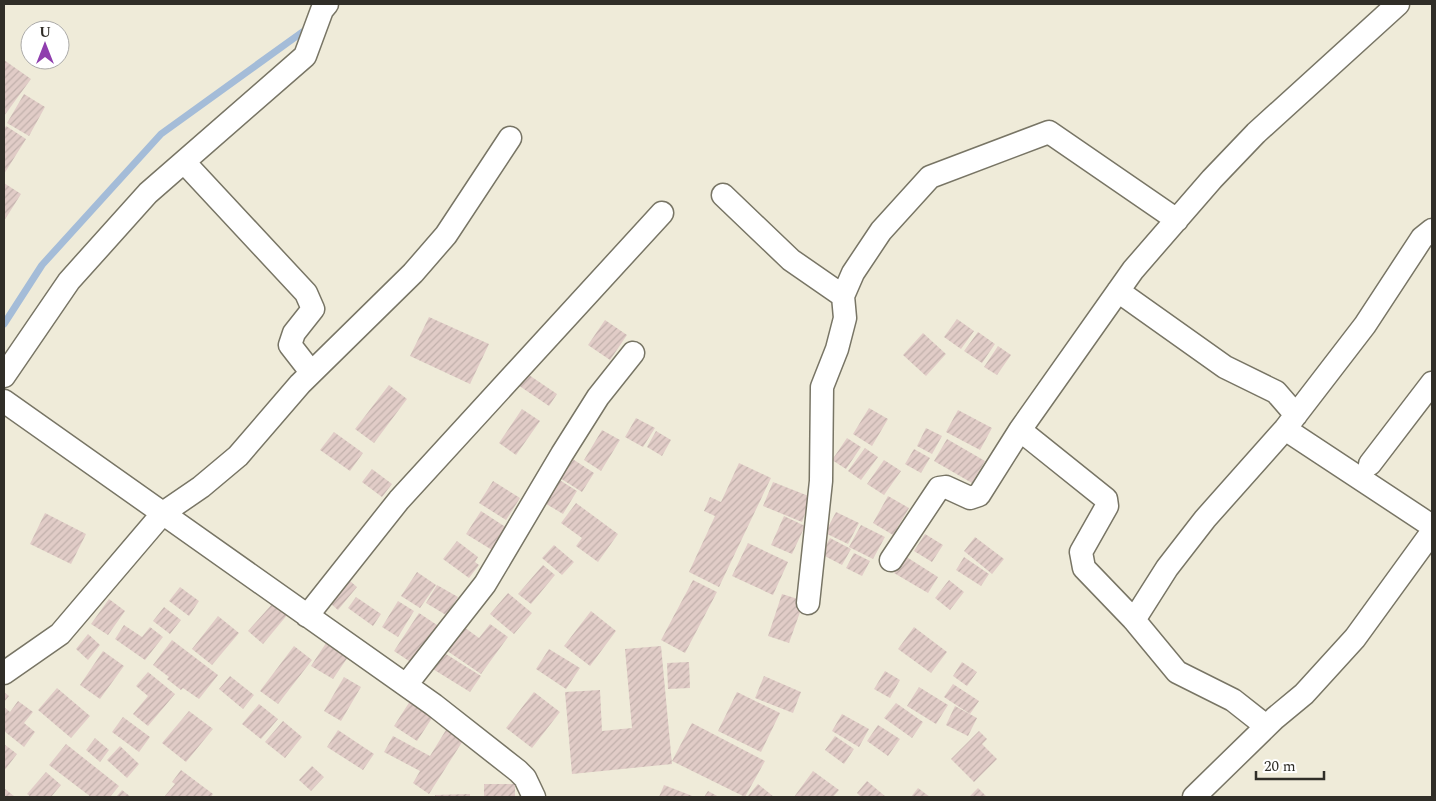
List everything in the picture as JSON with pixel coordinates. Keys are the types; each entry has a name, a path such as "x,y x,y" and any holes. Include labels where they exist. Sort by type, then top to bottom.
{"street":[{"path":"891,560 939,488 946,487 970,498 979,495 1020,430 1133,270 1212,179 1256,134 1398,4"},
{"path":"4,376 69,281 148,193 306,56 324,7"},
{"path":"808,603 821,481 822,387 837,349 845,318 843,296 853,273 881,231 930,177 1046,131 1055,134 1177,220"},
{"path":"4,673 60,634 163,513 200,487 238,456 311,372 413,273 446,235 510,138"},
{"path":"184,162 306,293 313,309 294,333 290,345 311,372"},
{"path":"723,195 790,260 843,296"},
{"path":"307,616 399,500 662,213"},
{"path":"1134,620 1167,568 1205,519 1291,422 1365,325 1422,238 1432,230"},
{"path":"1118,291 1225,367 1276,392 1291,422 1432,526"},
{"path":"406,685 485,584 598,397 633,353"},
{"path":"1370,464 1432,383"},
{"path":"4,402 406,685 518,771 530,787 534,797"},
{"path":"1020,430 1106,499 1107,506 1081,552 1082,564 1134,620 1177,672 1233,700 1266,726"},
{"path":"1194,797 1266,726 1304,694 1355,638 1432,532"}],"building":[{"path":"4,60 31,79 4,116"},
{"path":"24,94 45,107 29,136 7,123"},
{"path":"6,126 26,139 4,174 4,129"},
{"path":"4,183 21,194 4,221"},
{"path":"429,317 489,344 470,384 410,356"},
{"path":"957,319 974,331 961,349 944,337"},
{"path":"605,320 627,335 610,360 588,345"},
{"path":"978,332 995,344 982,363 964,351"},
{"path":"923,333 946,354 926,376 903,355"},
{"path":"998,346 1011,355 997,375 984,367"},
{"path":"526,373 557,394 549,406 518,385"},
{"path":"389,385 407,399 374,443 355,429"},
{"path":"869,408 888,419 872,446 853,434"},
{"path":"522,409 540,421 516,455 499,443"},
{"path":"958,410 992,428 980,450 946,432"},
{"path":"636,418 655,428 643,447 625,437"},
{"path":"926,428 942,436 932,454 917,446"},
{"path":"602,430 620,440 601,471 584,460"},
{"path":"656,431 671,440 662,456 647,447"},
{"path":"334,432 363,453 350,471 320,450"},
{"path":"847,438 861,447 846,469 832,460"},
{"path":"947,439 985,461 972,483 934,461"},
{"path":"865,448 878,457 861,480 848,471"},
{"path":"914,449 930,458 921,473 905,464"},
{"path":"565,454 594,473 582,492 552,473"},
{"path":"884,460 901,471 884,495 867,484"},
{"path":"739,463 771,478 719,587 689,572 715,516 704,511 710,497 721,502"},
{"path":"372,469 392,484 382,497 362,482"},
{"path":"558,479 577,491 563,514 543,502"},
{"path":"493,481 520,498 506,520 479,503"},
{"path":"773,482 811,497 802,522 763,506"},
{"path":"888,496 909,508 893,535 873,523"},
{"path":"576,503 618,534 598,562 576,546 582,538 561,523"},
{"path":"481,511 507,528 492,550 466,534"},
{"path":"836,512 859,523 848,544 825,533"},
{"path":"45,513 86,534 71,564 30,544"},
{"path":"784,516 805,526 792,554 771,545"},
{"path":"861,525 885,537 873,559 849,547"},
{"path":"925,534 943,545 932,562 914,551"},
{"path":"975,537 1004,559 992,574 964,551"},
{"path":"830,538 851,549 842,565 821,554"},
{"path":"457,541 478,557 475,562 479,565 469,578 443,559"},
{"path":"748,543 788,562 773,595 732,576"},
{"path":"554,545 574,562 562,575 542,558"},
{"path":"854,553 870,561 862,576 846,568"},
{"path":"905,556 938,577 928,593 894,573"},
{"path":"964,557 989,574 981,586 956,570"},
{"path":"543,565 555,575 531,604 518,594"},
{"path":"417,572 436,585 420,608 401,596"},
{"path":"343,575 357,587 338,610 324,598"},
{"path":"693,580 717,592 685,653 661,640"},
{"path":"949,580 964,592 950,610 935,598"},
{"path":"437,585 458,597 446,615 426,603"},
{"path":"180,587 199,601 189,616 169,601"},
{"path":"508,593 532,613 514,634 490,614"},
{"path":"782,594 804,601 789,643 768,636"},
{"path":"356,597 381,614 373,626 348,608"},
{"path":"109,599 125,611 108,635 91,624"},
{"path":"398,601 414,611 398,637 382,627"},
{"path":"274,602 288,614 263,644 248,631"},
{"path":"164,607 181,620 170,634 153,621"},
{"path":"591,611 616,631 590,666 564,646"},
{"path":"419,613 440,627 415,665 394,651"},
{"path":"218,616 239,633 212,665 192,649"},
{"path":"457,622 479,638 490,624 508,637 481,674 440,646"},
{"path":"124,625 142,637 150,627 163,637 145,660 115,639"},
{"path":"914,627 947,652 931,673 898,649"},
{"path":"88,634 100,645 88,660 76,649"},
{"path":"172,640 218,675 199,699 183,688 181,690 167,679 169,677 153,665"},
{"path":"328,640 350,654 333,679 311,666"},
{"path":"294,646 312,660 278,704 260,691"},
{"path":"661,646 672,764 572,774 565,692 600,690 602,731 632,728 625,649"},
{"path":"438,649 481,676 470,692 428,666"},
{"path":"549,649 580,668 566,689 536,669"},
{"path":"103,651 124,666 100,699 80,685"},
{"path":"689,662 690,688 668,689 667,663"},
{"path":"962,662 977,672 967,686 953,676"},
{"path":"885,671 900,680 890,698 874,689"},
{"path":"148,672 175,694 148,726 133,714 148,696 136,686"},
{"path":"230,676 254,695 243,709 219,689"},
{"path":"764,676 801,692 793,713 755,698"},
{"path":"344,677 361,687 341,721 324,711"},
{"path":"953,684 979,701 970,714 944,697"},
{"path":"919,687 948,705 936,724 907,706"},
{"path":"57,688 90,716 71,738 38,710"},
{"path":"4,692 9,696 4,702"},
{"path":"534,692 560,712 532,748 506,728"},
{"path":"737,692 780,713 761,752 718,731"},
{"path":"412,698 436,712 417,741 394,726"},
{"path":"18,701 33,712 24,723 35,732 24,747 4,731 4,707 10,712"},
{"path":"896,703 923,722 912,738 884,718"},
{"path":"259,704 278,719 261,739 242,724"},
{"path":"955,706 977,718 968,736 946,725"},
{"path":"189,711 213,729 186,762 162,743"},
{"path":"842,714 869,729 859,747 832,731"},
{"path":"123,717 150,737 139,752 112,732"},
{"path":"283,721 302,737 285,758 265,742"},
{"path":"692,723 765,761 745,797 672,761"},
{"path":"449,725 466,736 429,794 413,783 420,771 384,752 393,736 430,756"},
{"path":"878,725 900,739 888,756 867,741"},
{"path":"338,730 374,754 363,770 327,747"},
{"path":"979,731 987,739 982,744 997,759 974,782 951,759"},
{"path":"835,736 854,749 844,764 825,750"},
{"path":"95,738 109,750 100,762 86,750"},
{"path":"4,744 17,754 4,771"},
{"path":"66,744 119,786 110,797 91,797 49,765"},
{"path":"120,746 139,764 127,778 107,760"},
{"path":"312,766 324,777 311,791 299,780"},
{"path":"181,770 213,794 211,797 164,797 175,784 172,782"},
{"path":"813,771 839,790 833,797 794,797"},
{"path":"46,772 61,785 51,797 31,797 27,794"},
{"path":"867,781 886,797 861,797 857,793"},
{"path":"484,784 515,784 515,797 484,797"},
{"path":"758,784 774,797 747,797"},
{"path":"664,785 695,797 659,797"},
{"path":"4,788 15,797 4,797"},
{"path":"918,788 930,797 911,797"},
{"path":"978,788 987,797 969,797"},
{"path":"122,790 131,797 116,797"},
{"path":"708,791 719,797 704,797"},
{"path":"470,794 470,797 435,797 435,795"}],"waterway":[{"path":"4,324 42,265 161,134 308,28"}]}
